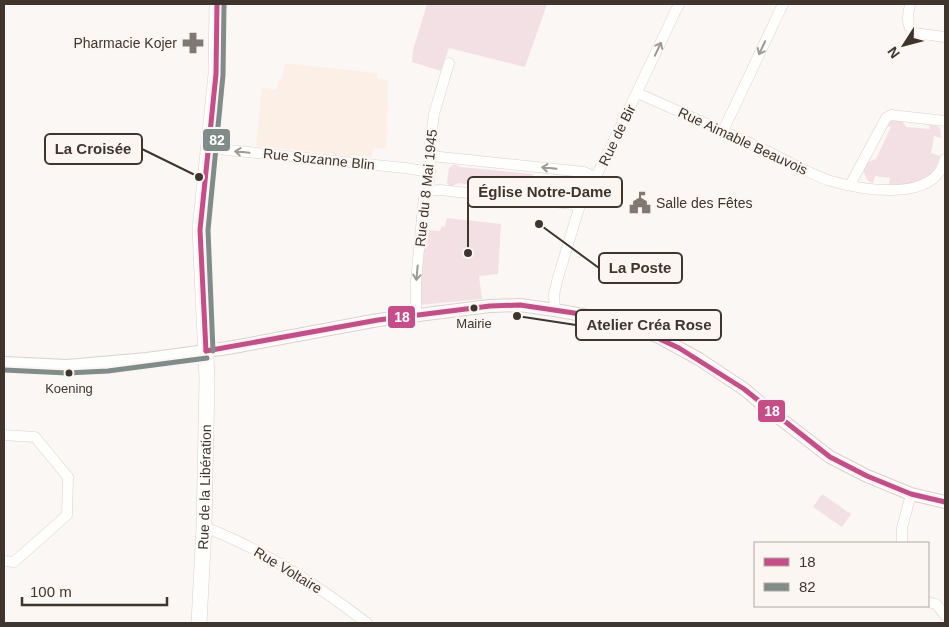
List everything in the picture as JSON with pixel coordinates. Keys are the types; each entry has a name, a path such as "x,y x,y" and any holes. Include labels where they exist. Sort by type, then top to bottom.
{"main road":[{"name":"Rue de la Libération","path":"199,623 204,527 207,379 200,230 216,74 218,4"}],"street":[{"name":"Rue de Bir","path":"555,310 554,295 557,281 579,208 679,4"},
{"path":"723,131 783,4"},
{"path":"910,4 907,21 909,28 914,33 945,37"},
{"name":"Rue du 8 Mai 1945","path":"416,315 416,281 420,232 424,196 428,190 431,156 430,144 434,114 449,63"},
{"name":"Rue Aimable Beauvois","path":"637,93 830,181 900,190 918,187 942,174"},
{"path":"850,185 886,118 891,115 945,120"},
{"name":"Rue Suzanne Blin","path":"208,148 430,172"},
{"path":"431,156 584,172 596,176"},
{"path":"942,174 945,159"},
{"path":"428,190 572,204 579,208"},
{"path":"4,364 67,366 108,364 206,351 378,320 505,304 555,310 604,319 636,328 680,348 744,390 830,457 867,476 911,494 945,502"},
{"path":"4,435 35,437 68,477 67,515 14,562 4,561"},
{"path":"902,542 902,528 911,494"},
{"name":"Rue Voltaire","path":"204,527 229,536 298,574 367,623"},
{"path":"929,602 936,604 945,615"}],"shaded area":[{"path":"427,4 547,4 525,67 449,48 441,71 412,62 413,50"},
{"path":"285,63 377,73 377,77 388,80 386,149 373,148 372,158 256,146 262,87 276,90 279,80 282,79"},
{"path":"900,118 906,127 930,129 928,123 940,128 941,138 934,136 931,153 940,156 937,164 929,176 918,182 889,186 890,178 875,176 873,183 867,180 863,169 865,163 876,159 891,127 885,126 889,121"},
{"path":"454,164 460,167 533,174 531,192 458,183 451,187 447,183 449,168"},
{"path":"447,218 501,224 498,274 479,276 482,299 419,305 426,230 440,231 442,226 445,227"},
{"path":"822,494 851,514 842,527 813,507"}],"transit line":[{"name":"18","path":"206,351 200,230 216,74 217,4"},
{"name":"82","path":"213,351 208,230 223,75 224,4"},
{"name":"18","path":"206,351 378,320 490,306 520,305 574,313 636,328 679,348 744,389 830,457 867,476 911,494 945,502"},
{"name":"82","path":"4,370 67,373 108,371 207,358"}],"place":[{"name":"Pharmacie Kojer","path":"193,43"},
{"name":"La Croisée","path":"199,177"},
{"name":"Salle des Fêtes","path":"640,203"},
{"name":"La Poste","path":"539,224"},
{"name":"Église Notre-Dame","path":"468,253"},
{"name":"Mairie","path":"474,308"},
{"name":"Atelier Créa Rose","path":"517,316"},
{"name":"Koening","path":"69,373"}]}
